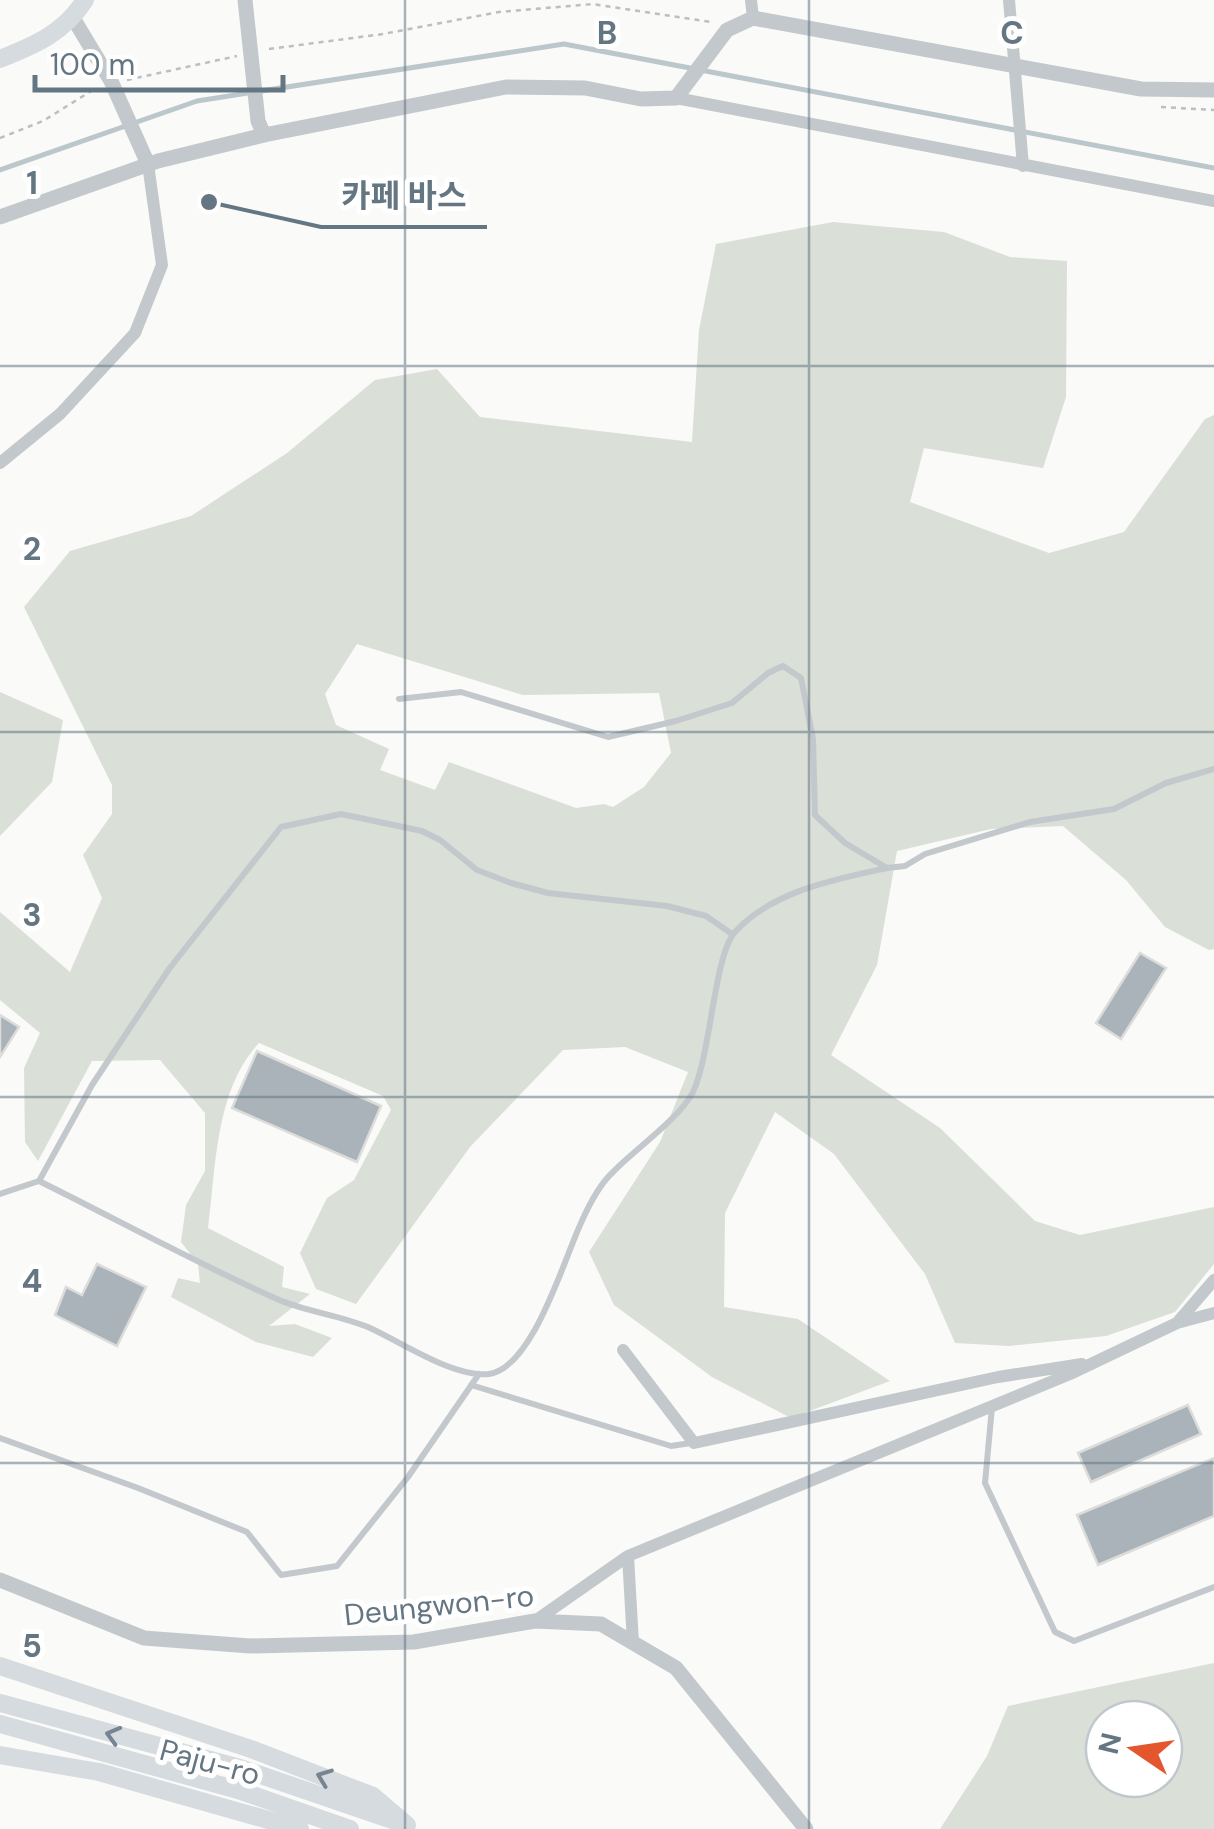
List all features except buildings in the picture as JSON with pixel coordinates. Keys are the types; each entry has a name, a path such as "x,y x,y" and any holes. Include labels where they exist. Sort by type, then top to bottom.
{"main road":[{"path":"0,59 44,41 73,18 85,0"},
{"path":"0,1666 251,1750 373,1796 412,1827"},
{"name":"Paju-ro","path":"0,1703 240,1768 412,1827"},
{"name":"Paju-ro","path":"0,1724 238,1790 350,1829"},
{"path":"0,1755 99,1772 300,1829"}],"street":[{"path":"245,0 261,128"},
{"path":"752,0 753,18"},
{"path":"1010,0 1023,166"},
{"path":"0,463 60,414 135,333 162,265 144,158 111,82 73,18"},
{"path":"676,98 731,28 753,18 1141,89 1214,90"},
{"path":"0,217 144,158 261,128 506,88 584,88 641,99 676,98 1214,201"},
{"path":"1177,1323 1214,1280"},
{"path":"535,1621 628,1556 992,1406 1177,1323 1214,1314"},
{"path":"623,1350 694,1443 998,1377 1095,1362"},
{"path":"628,1556 634,1643"},
{"name":"Deungwon-ro","path":"0,1580 144,1638 250,1646 414,1642 535,1621 600,1624 676,1668 806,1829"}],"lane":[{"path":"399,699 461,692 608,737 676,722 732,703 768,673 783,666 801,678 813,739 815,815 846,843 886,868"},
{"path":"39,1181 281,1301 368,1327 463,1372 492,1374 518,1357 558,1283 582,1221 610,1174 692,1094 710,1037 717,986 732,934 760,911 828,881 905,866 925,854 1030,822 1114,809 1166,783 1214,769"},
{"path":"0,1194 39,1181 92,1085 169,969 282,827 342,814 422,831 440,840 477,870 511,884 548,893 667,906 706,916 732,934"},
{"path":"0,1438 247,1532 281,1576 337,1566 408,1476 480,1373"},
{"path":"472,1385 671,1446 694,1443"},
{"path":"992,1406 985,1483 1055,1632 1074,1641 1214,1587"}],"path":[{"path":"0,138 42,121 73,100 111,82 252,53 499,12 593,4 731,28"},
{"path":"1154,106 1214,110"}],"shaded area":[{"path":"833,222 944,232 1010,257 1067,261 1066,397 1043,468 924,448 910,502 1049,553 1124,532 1205,419 1214,415 1214,949 1165,927 1126,880 1063,826 991,829 897,851 877,965 831,1055 940,1128 1035,1221 1080,1235 1214,1207 1214,1264 1175,1312 1106,1336 1009,1346 955,1343 925,1274 834,1154 775,1112 725,1213 724,1307 798,1319 890,1381 791,1418 712,1377 614,1305 589,1252 660,1142 688,1072 625,1047 563,1050 470,1147 356,1304 316,1289 300,1253 327,1198 354,1180 391,1110 383,1096 259,1043 234,1083 226,1106 208,1228 284,1267 282,1287 310,1294 269,1326 295,1324 332,1338 313,1357 256,1342 171,1297 178,1278 200,1283 198,1264 181,1242 186,1205 205,1171 205,1113 160,1060 92,1061 38,1161 25,1142 24,1068 40,1033 0,1000 0,912 70,972 102,898 83,855 112,814 112,785 24,607 70,551 191,516 287,453 375,380 437,369 480,417 692,442 699,330 716,244","holes":["357,644 523,695 659,693 671,753 644,787 613,807 604,804 576,808 449,762 435,790 380,770 389,749 336,725 325,694"]},
{"path":"0,692 63,720 52,782 0,836"},
{"path":"1214,1663 1214,1829 940,1829 987,1756 1008,1706"}],"waterway":[{"path":"0,170 197,101 564,44 1214,168"}],"place":[{"name":"카페 바스","path":"209,202"}]}
